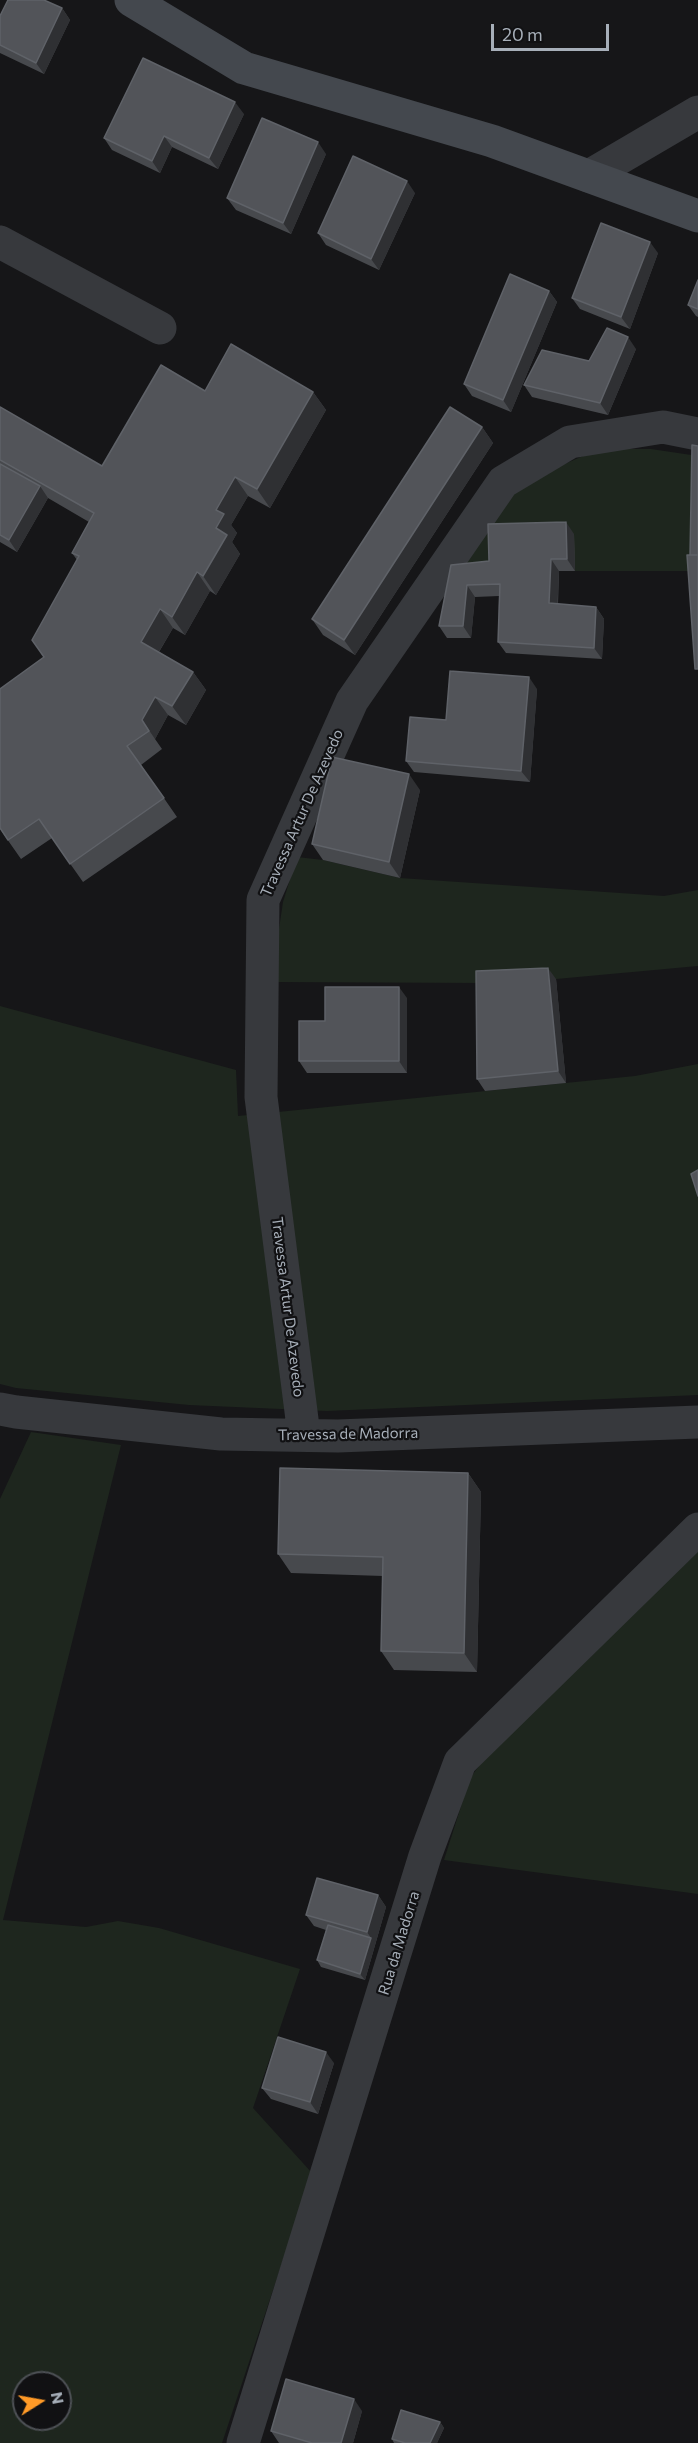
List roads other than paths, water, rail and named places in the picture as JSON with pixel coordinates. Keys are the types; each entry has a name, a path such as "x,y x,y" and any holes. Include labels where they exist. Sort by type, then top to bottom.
{"main road":[{"path":"131,0 244,68 492,141 698,216"}],"street":[{"path":"589,176 698,112"},
{"path":"0,242 160,328"},
{"name":"Travessa Artur De Azevedo","path":"304,1435 261,1097 263,900 352,701 502,482 570,442 663,427 698,434"},
{"name":"Travessa de Madorra","path":"0,1409 16,1413 221,1434 304,1435 698,1422"},
{"name":"Rua da Madorra","path":"243,2443 425,1856 460,1762 698,1529"}]}
